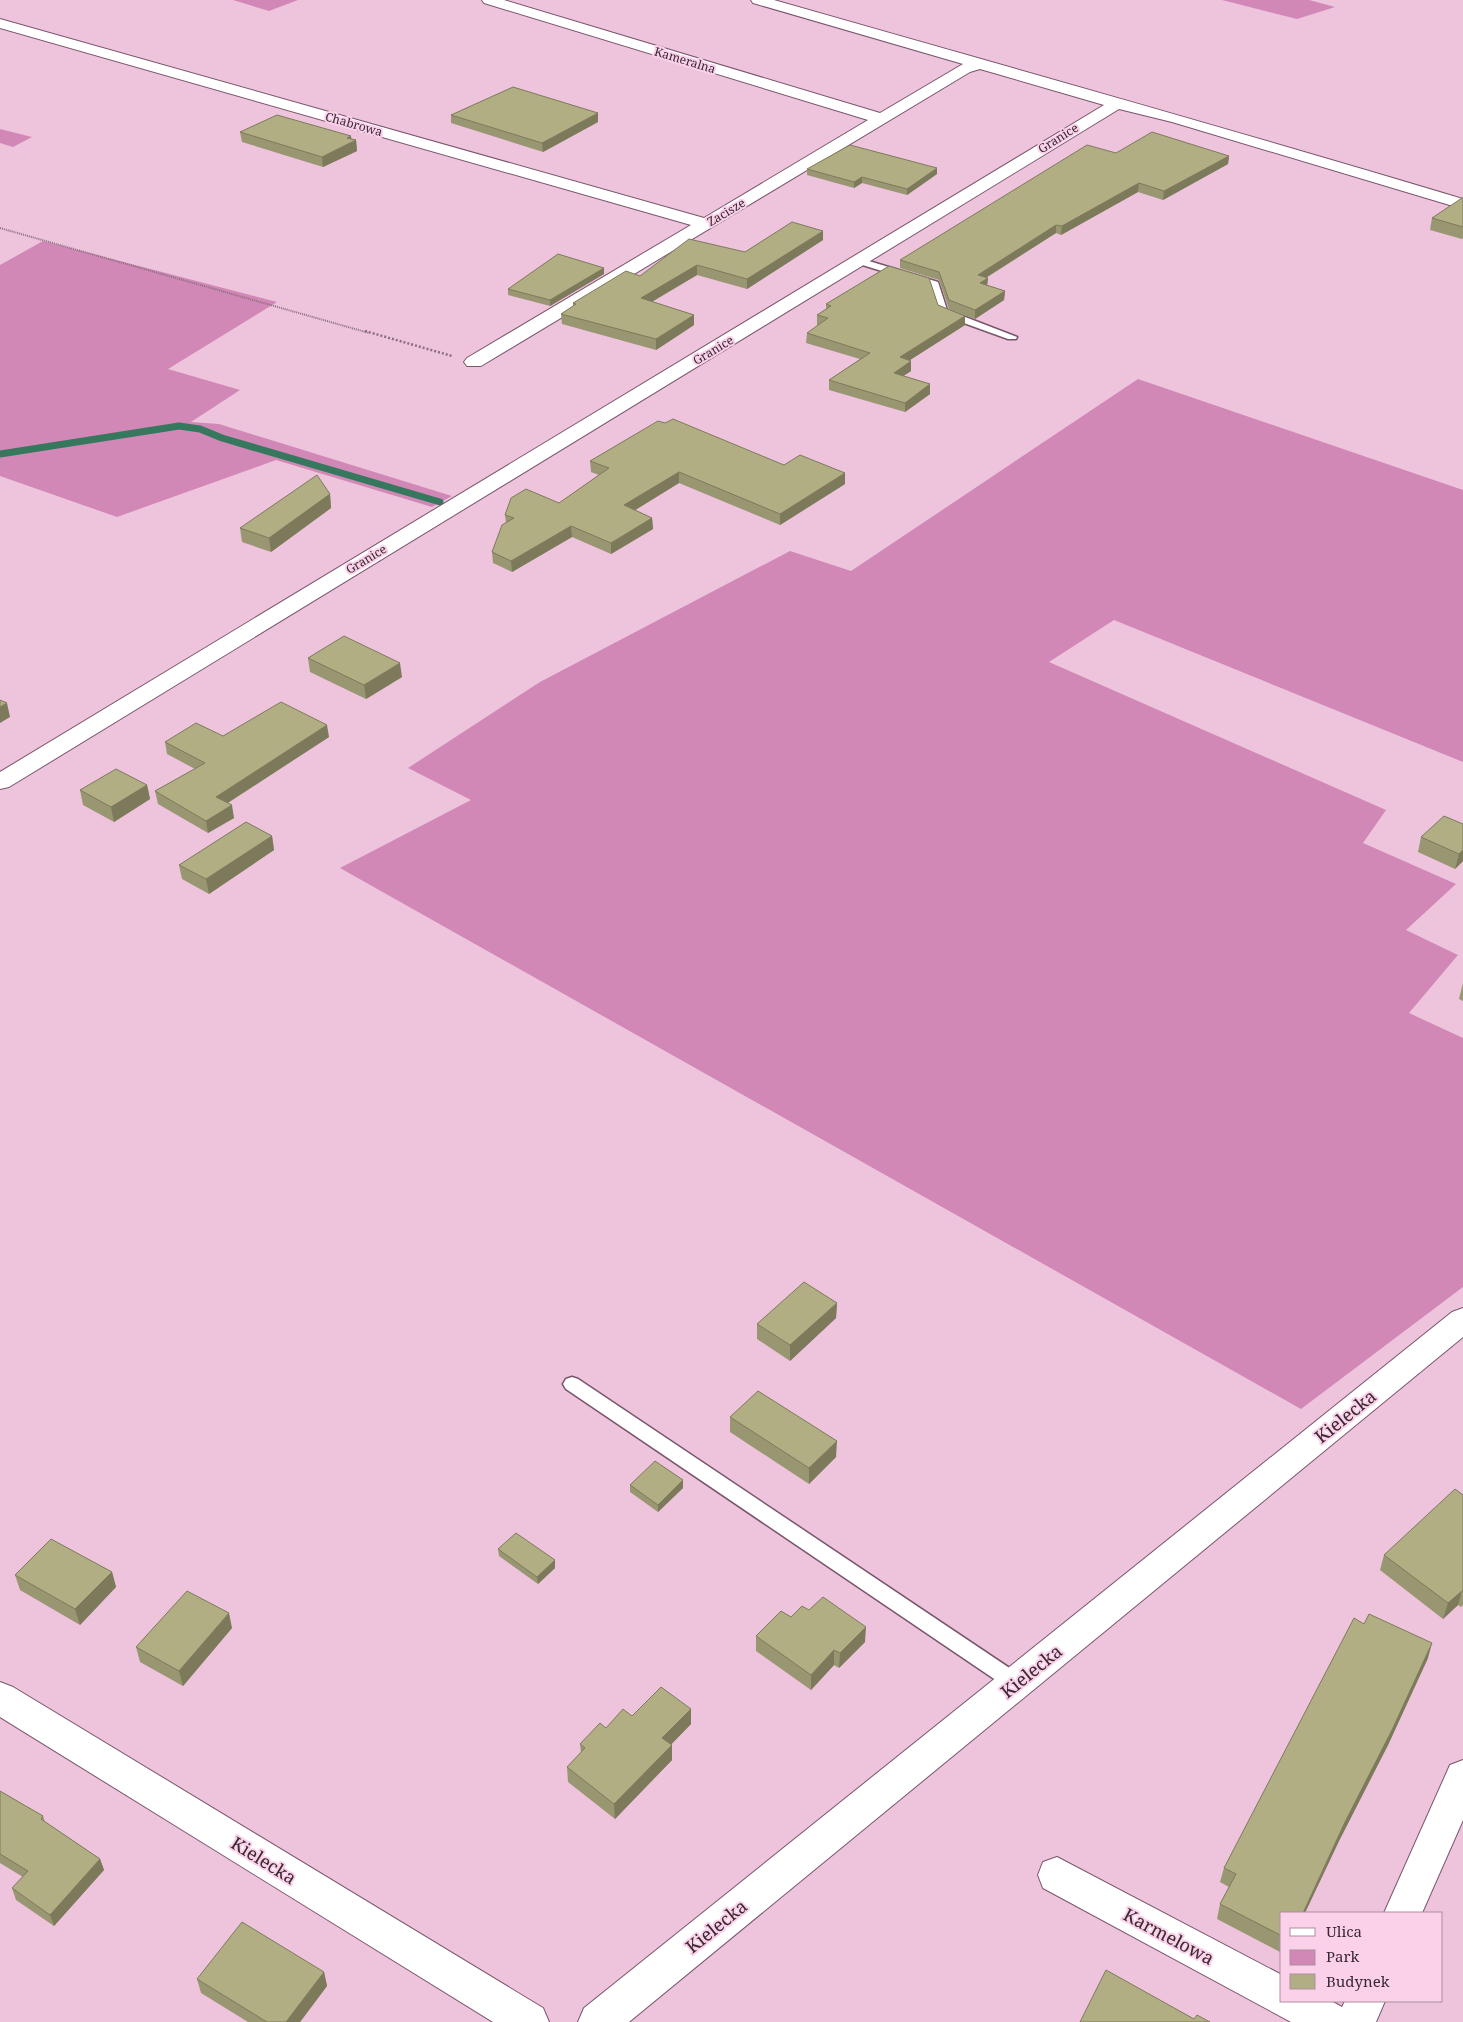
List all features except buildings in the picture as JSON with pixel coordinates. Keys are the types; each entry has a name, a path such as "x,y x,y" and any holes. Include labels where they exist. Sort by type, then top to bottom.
{"street":[{"name":"Kameralna","path":"489,0 882,119"},
{"path":"758,0 1117,104 1178,119 1463,204"},
{"name":"Chabrowa","path":"0,24 707,224"},
{"name":"Zacisze","path":"474,362 965,70 979,64"},
{"name":"Granice","path":"0,782 1117,104"},
{"name":"Kielecka","path":"598,2022 1463,1320"},
{"name":"Kielecka","path":"0,1698 529,2022"},
{"path":"1404,1912 1463,1777"},
{"name":"Karmelowa","path":"1057,1875 1280,1995"},
{"path":"1293,2002 1331,2022"},
{"path":"1356,2022 1365,2002"}],"lane":[{"path":"859,261 934,284 943,312 1012,337"},
{"path":"572,1384 1016,1683"}],"path":[{"path":"0,228 474,362"}],"green space":[{"path":"233,0 298,0 269,11"},
{"path":"1222,0 1309,0 1335,7 1297,19"},
{"path":"0,129 32,137 13,147 0,143"},
{"path":"43,241 277,302 168,369 240,390 191,422 219,424 452,496 432,507 276,460 117,517 0,476 0,265"},
{"path":"1138,379 1463,490 1463,762 1114,620 1049,662 1386,810 1363,843 1456,884 1406,930 1458,955 1409,1013 1463,1038 1463,1287 1301,1409 340,868 471,800 408,768 540,682 790,551 851,571"}],"waterway":[{"path":"0,454 179,426 200,429 222,438 440,502"}]}
